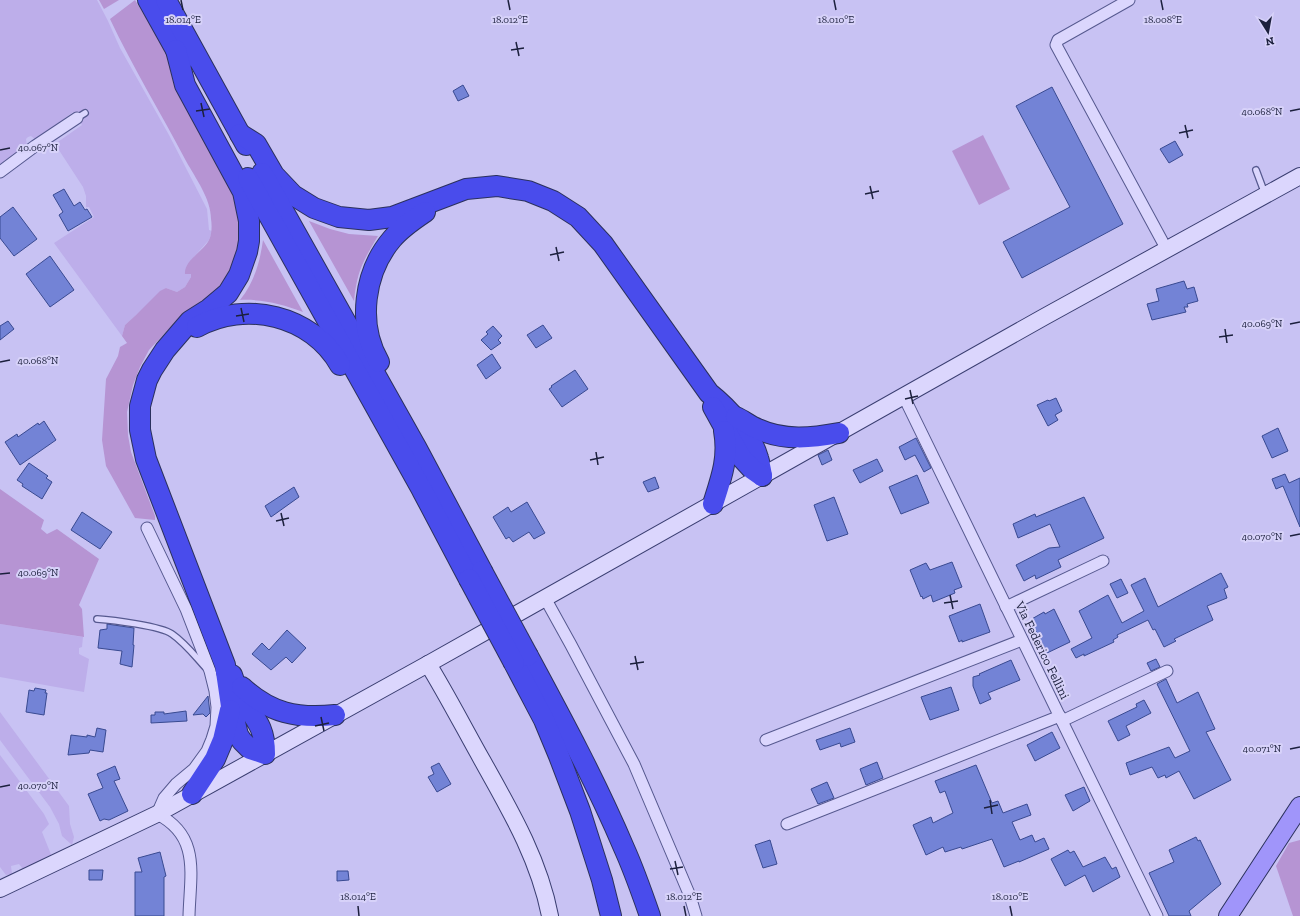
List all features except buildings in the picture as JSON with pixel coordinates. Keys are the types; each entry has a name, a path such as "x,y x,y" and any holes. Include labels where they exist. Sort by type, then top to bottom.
{"highway":[{"path":"148,0 416,479 475,575 521,659 572,738 624,848 650,916"},
{"path":"166,0 417,449 475,575"},
{"path":"176,50 185,85 243,192 250,221 247,252 239,275 234,284 220,301 190,321 157,361 147,380 143,393 140,418 142,445 222,671 236,728 242,741 250,749 265,754 265,740 260,725 222,671"},
{"path":"240,134 256,144 274,175 293,195 314,208 339,218 368,220 392,217 466,189 497,186 528,190 553,201 578,217 602,244 709,393 714,409 727,420 778,435 794,438 814,438 839,433"},
{"path":"417,449 404,404 377,358 371,344 367,326 367,289 375,266 392,238 409,223 446,197"},
{"path":"172,342 208,321 237,314 273,316 308,330 326,345 338,361 381,439 416,479"},
{"path":"727,420 740,456 752,469 762,476"},
{"path":"713,504 725,463 727,420"},
{"path":"521,659 582,818 612,916"},
{"path":"222,671 259,701 282,712 307,717 335,715"},
{"path":"192,794 215,759 222,740 231,706"}],"main road":[{"path":"0,889 156,814 428,664 1300,176"},
{"path":"428,664 510,810 532,856 546,893 550,916"},
{"path":"1228,916 1300,806"}],"street":[{"path":"1129,0 1058,40 1056,45 1167,250"},
{"path":"0,172 35,146 81,116"},
{"name":"Via Federico Fellini","path":"904,397 1157,916"},
{"path":"147,528 186,609 222,671 215,691 217,707 216,726 212,739 206,752 194,769 176,784 164,798 156,814 169,820 180,832 187,843 191,860 189,916"},
{"path":"1006,607 1103,561"},
{"path":"545,598 634,764 690,896 696,916"},
{"path":"766,740 1022,640"},
{"path":"787,824 1061,719 1167,671"}],"lane":[{"path":"1256,170 1265,195"},
{"path":"97,619 165,630 222,671"}],"shaded area":[{"path":"0,0 97,0 120,48 169,135 207,209 209,230 212,231 209,240 191,260 191,277 185,287 177,292 166,288 125,325 122,336 54,243 94,217 89,207 86,207 86,196 83,187 55,144 82,125 73,112 36,140 31,136 28,137 26,139 27,146 0,165"},
{"path":"99,0 119,0 104,9"},
{"path":"135,0 165,49 235,189 244,223 233,276 169,329 149,350 133,385 127,412 128,435 131,452 155,516 155,520 135,518 106,466 102,440 106,379 118,356 120,347 127,343 122,336 125,325 160,291 166,288 177,292 185,287 191,277 191,274 185,274 188,264 209,240 212,224 206,197 110,19"},
{"path":"983,135 1010,189 979,205 952,151"},
{"path":"309,221 349,234 378,236 368,252 359,274 354,301"},
{"path":"263,240 303,312 257,300 240,300 249,287 256,272"},
{"path":"0,489 44,520 41,529 47,534 57,529 99,559 79,605 82,609 84,637 0,624"},
{"path":"0,624 83,637 82,647 79,648 79,654 89,659 84,692 0,677"},
{"path":"0,712 69,806 70,824 74,837 72,845 62,836 59,824 50,807 0,740"},
{"path":"0,755 44,814 49,824 42,832 52,857 23,869 19,864 11,866 12,874 6,875 0,867"},
{"path":"1300,840 1300,916 1293,916 1276,866 1289,843"}]}
